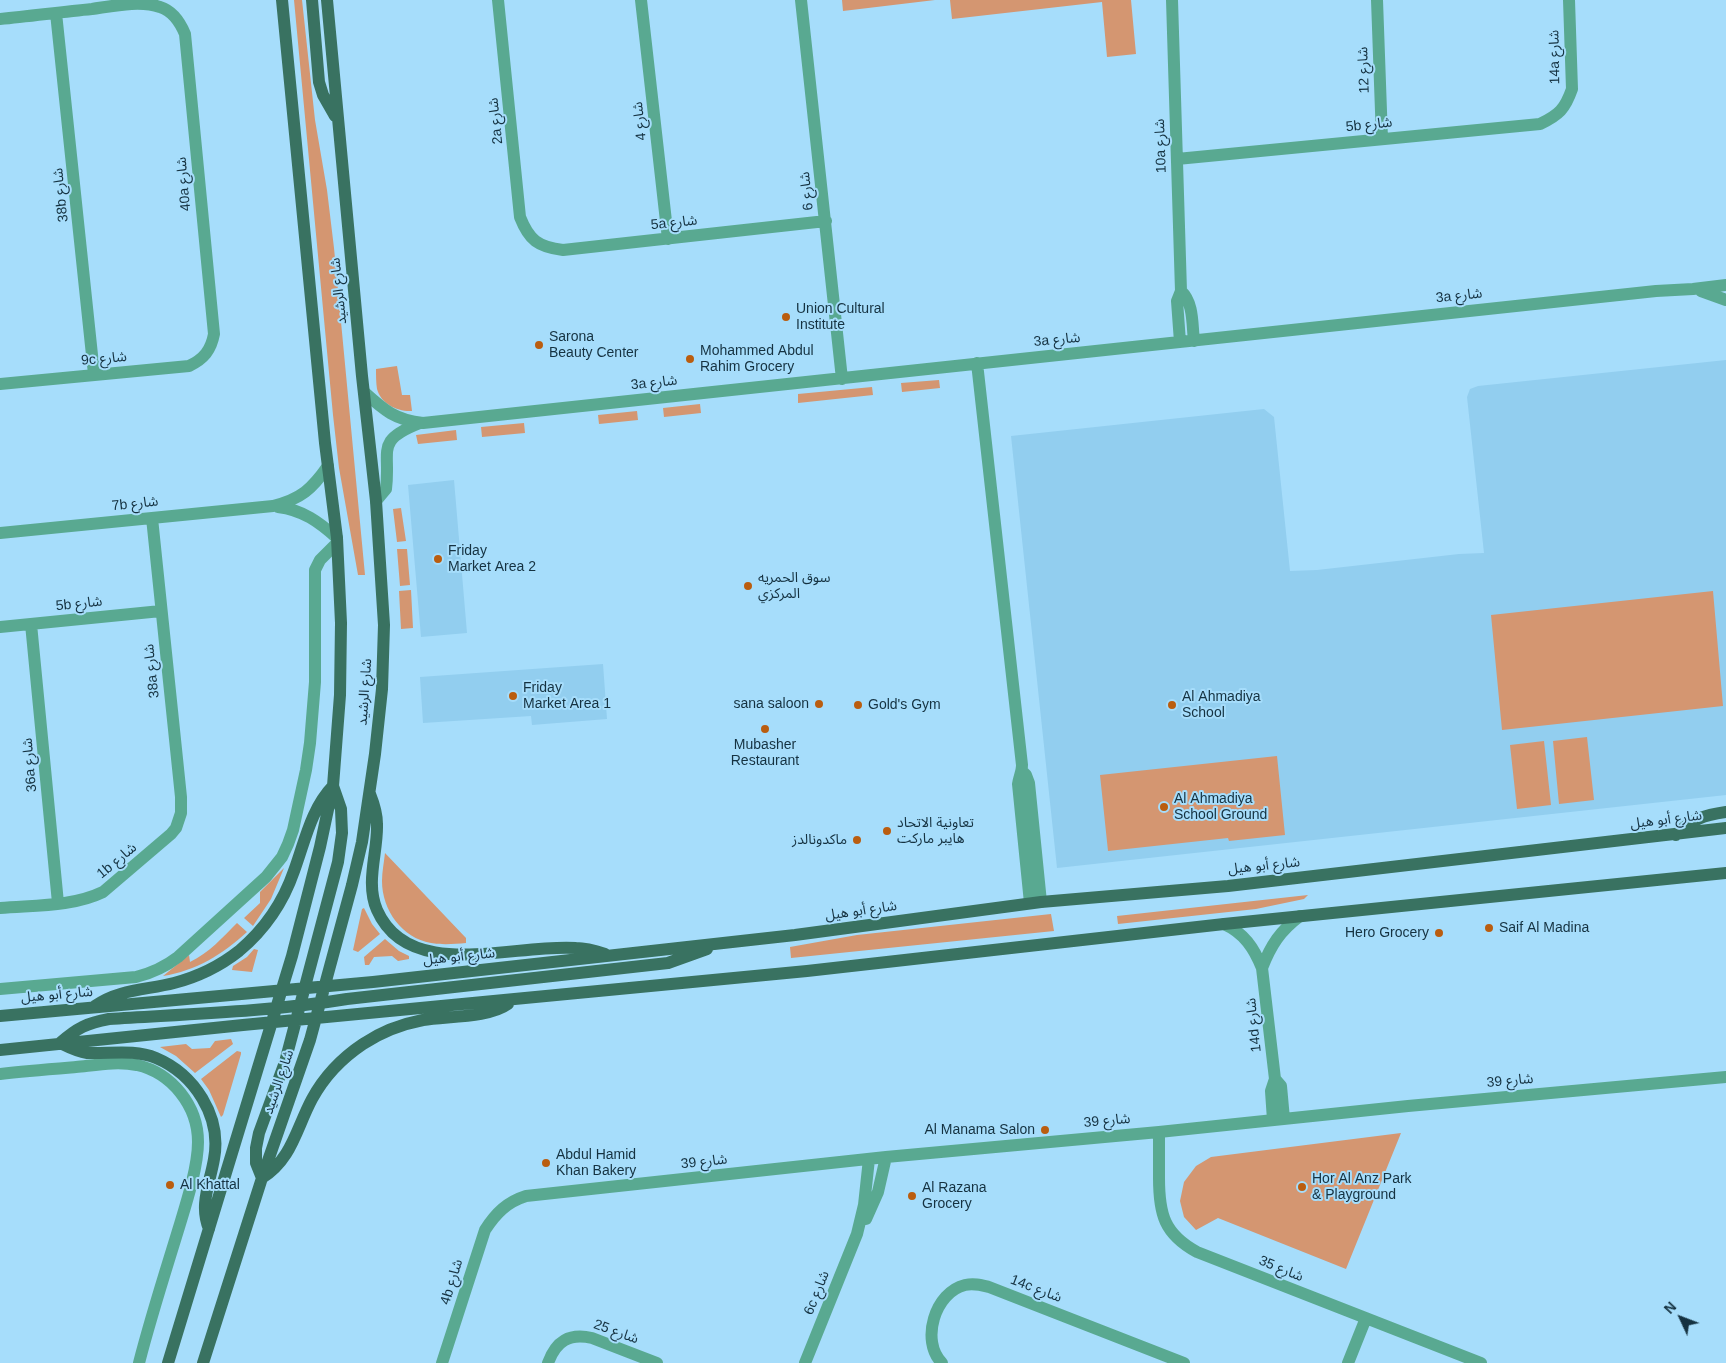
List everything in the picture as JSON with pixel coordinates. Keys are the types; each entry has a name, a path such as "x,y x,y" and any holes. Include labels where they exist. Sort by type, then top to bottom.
{"main road":[{"name":"شارع الرشيد","path":"168,1363 277,1008 305,908 333,786 340,695 341,623 337,541 282,0"},
{"path":"312,0 319,82 323,95 337,118"},
{"name":"شارع الرشيد","path":"203,1363 262,1178 310,1040 325,987 362,842 382,689 384,625 376,501 337,118 327,0"},
{"path":"93,1007 119,993 174,983 197,976 238,952 257,935 284,896 294,873 315,809 333,786 341,808 342,833 338,862 297,1021 285,1062 259,1133 256,1163 262,1178 276,1168 286,1154 312,1099 322,1084 344,1058 363,1044 402,1025 422,1020 494,1011 512,1001"},
{"path":"369,793 377,815 378,825 372,884 373,896 382,920 389,930 402,941 417,949 439,953 575,948 593,950 610,956"},
{"path":"1676,835 1685,826 1701,817 1726,812"},
{"name":"شارع أبو هيل","path":"0,1016 325,987 610,956 720,944 1036,902 1228,886 1726,828"},
{"path":"0,1050 272,1022 807,972 1224,924 1726,873"},
{"path":"60,1044 74,1030 91,1023 109,1019 320,1004 347,999 668,963 703,952 720,944"},
{"path":"60,1044 86,1053 138,1052 168,1063 192,1083 204,1100 212,1118 215,1137 215,1157 204,1209 209,1229"}],"street":[{"name":"2a شارع","path":"498,0 520,217 529,236"},
{"name":"شارع 4","path":"642,0 668,239"},
{"name":"شارع 6","path":"801,0 842,379"},
{"name":"10a شارع","path":"1172,0 1181,291 1177,301 1180,342"},
{"name":"شارع 12","path":"1377,0 1382,139"},
{"name":"14a شارع","path":"1561,112 1568,101 1572,89 1569,0"},
{"name":"40a شارع","path":"56,13 150,4 172,13 180,23 185,34 214,334 212,345 207,354"},
{"path":"0,19 56,13"},
{"name":"38b شارع","path":"56,13 94,374"},
{"name":"5b شارع","path":"1177,159 1527,126 1540,124 1561,112"},
{"name":"5a شارع","path":"529,236 540,244 563,250 826,222"},
{"name":"3a شارع","path":"364,392 393,416 412,422 423,422 842,379 1656,290 1693,289 1726,285"},
{"name":"3a شارع","path":"1693,289 1726,300"},
{"name":"10a شارع","path":"1181,291 1190,304 1194,341"},
{"name":"9c شارع","path":"0,384 189,366 199,362 207,354"},
{"path":"978,363 1022,771 1029,783 1036,902"},
{"name":"3a شارع","path":"376,501 386,489 386,454 388,446 399,433 423,422"},
{"name":"7b شارع","path":"0,533 273,506 288,502 309,490 328,466"},
{"name":"7b شارع","path":"273,506 287,508 306,515 323,526 337,541"},
{"name":"38a شارع","path":"152,518 181,798 179,820"},
{"path":"0,989 136,977 156,971 178,957 275,868 282,857 293,830 306,770 314,682 315,570 320,560 337,541"},
{"name":"5b شارع","path":"0,627 161,611"},
{"name":"36a شارع","path":"31,624 58,903"},
{"name":"1b شارع","path":"0,908 58,903 93,897 107,889 171,834 179,820"},
{"path":"1262,968 1276,939 1286,927 1300,916"},
{"name":"14d شارع","path":"1224,924 1239,932 1249,942 1257,954 1262,968 1275,1079 1271,1091 1279,1120"},
{"path":"0,1074 106,1064 137,1066 152,1070 165,1078 186,1100 193,1114 197,1128 198,1144 196,1159 186,1204 139,1363"},
{"name":"شارع 39","path":"496,1214 506,1205 526,1196 886,1157 1726,1077"},
{"name":"شارع 35","path":"1159,1132 1161,1210 1166,1224 1184,1245 1197,1252 1481,1363"},
{"name":"6c شارع","path":"805,1363 857,1234 876,1197 886,1157"},
{"name":"6c شارع","path":"857,1234 865,1198 869,1159"},
{"name":"4b شارع","path":"442,1363 480,1242 485,1230 496,1214"},
{"name":"14c شارع","path":"942,1363 932,1348 930,1336 940,1307 946,1297 955,1289 966,1285 978,1284 1184,1363"},
{"path":"1348,1363 1366,1318"},
{"name":"شارع 25","path":"548,1363 553,1350 561,1342 570,1337 581,1335 657,1363"}],"shaded area":[{"path":"294,0 302,0 315,120 327,190 365,575 358,575 339,468"},
{"path":"842,0 935,0 843,11"},
{"path":"950,0 1131,0 1136,54 1107,57 1102,2 952,19"},
{"path":"1726,360 1726,795 1057,868 1011,436 1264,409 1274,417 1290,571 1484,553 1467,397 1470,389 1478,386"},
{"path":"397,366 402,395 410,395 412,411 401,410 386,403 377,389 376,369"},
{"path":"939,380 940,388 902,392 901,383"},
{"path":"872,387 873,395 798,403 798,394"},
{"path":"700,404 701,413 664,417 663,408"},
{"path":"637,411 638,420 599,424 598,415"},
{"path":"524,423 525,433 482,437 481,427"},
{"path":"456,430 457,440 418,444 416,435"},
{"name":"Friday Market Area 2","path":"454,480 467,633 421,637 408,485"},
{"path":"401,508 406,541 397,542 393,509"},
{"path":"397,549 407,549 410,585 400,586"},
{"path":"411,590 413,628 401,629 399,591"},
{"path":"1713,591 1723,706 1502,730 1491,615"},
{"name":"Friday Market Area 1","path":"603,664 607,719 532,725 531,716 423,723 420,677"},
{"path":"1587,737 1594,800 1559,804 1553,741"},
{"path":"1544,741 1551,805 1517,809 1510,745"},
{"name":"Al Ahmadiya School Ground","path":"1277,756 1285,835 1229,841 1228,838 1108,851 1100,775"},
{"path":"385,853 466,938 466,943 431,943 411,935 403,929 390,912 383,892 382,878"},
{"path":"284,868 271,899 253,926 244,918 260,903 260,892"},
{"path":"1308,895 1304,899 1256,909 1118,924 1117,916"},
{"path":"364,908 372,924 380,934 358,952 353,950 362,909"},
{"path":"1051,914 1054,931 791,958 790,947 857,935"},
{"path":"237,923 247,932 219,954 198,966 163,976 189,955 190,962 203,954"},
{"path":"385,939 399,951 409,956 409,959 398,961 392,956 374,957 369,965 365,965 364,957"},
{"path":"254,949 258,950 252,972 232,970 233,966 247,957"},
{"path":"231,1039 233,1044 195,1073 176,1056 160,1047 186,1044 192,1049 210,1048 215,1041"},
{"path":"237,1051 241,1052 241,1054 221,1117 209,1090 201,1079"},
{"path":"1401,1133 1346,1269 1218,1218 1196,1230 1184,1217 1180,1201 1184,1182 1196,1166 1211,1157"}],"place":[{"name":"Union Cultural Institute","path":"786,317"},
{"name":"Sarona Beauty Center","path":"539,345"},
{"name":"Mohammed Abdul Rahim Grocery","path":"690,359"},
{"name":"Friday Market Area 2","path":"438,559"},
{"name":"سوق الحمريه المركزي","path":"748,586"},
{"name":"Friday Market Area 1","path":"513,696"},
{"name":"sana saloon","path":"819,704"},
{"name":"Gold's Gym","path":"858,705"},
{"name":"Al Ahmadiya School","path":"1172,705"},
{"name":"Mubasher Restaurant","path":"765,729"},
{"name":"Al Ahmadiya School Ground","path":"1164,807"},
{"name":"تعاونية الاتحاد هايبر ماركت","path":"887,831"},
{"name":"ماكدونالدز","path":"857,840"},
{"name":"Saif Al Madina","path":"1489,928"},
{"name":"Hero Grocery","path":"1439,933"},
{"name":"Al Manama Salon","path":"1045,1130"},
{"name":"Abdul Hamid Khan Bakery","path":"546,1163"},
{"name":"Al Khattal","path":"170,1185"},
{"name":"Hor Al Anz Park & Playground","path":"1302,1187"},
{"name":"Al Razana Grocery","path":"912,1196"}]}
